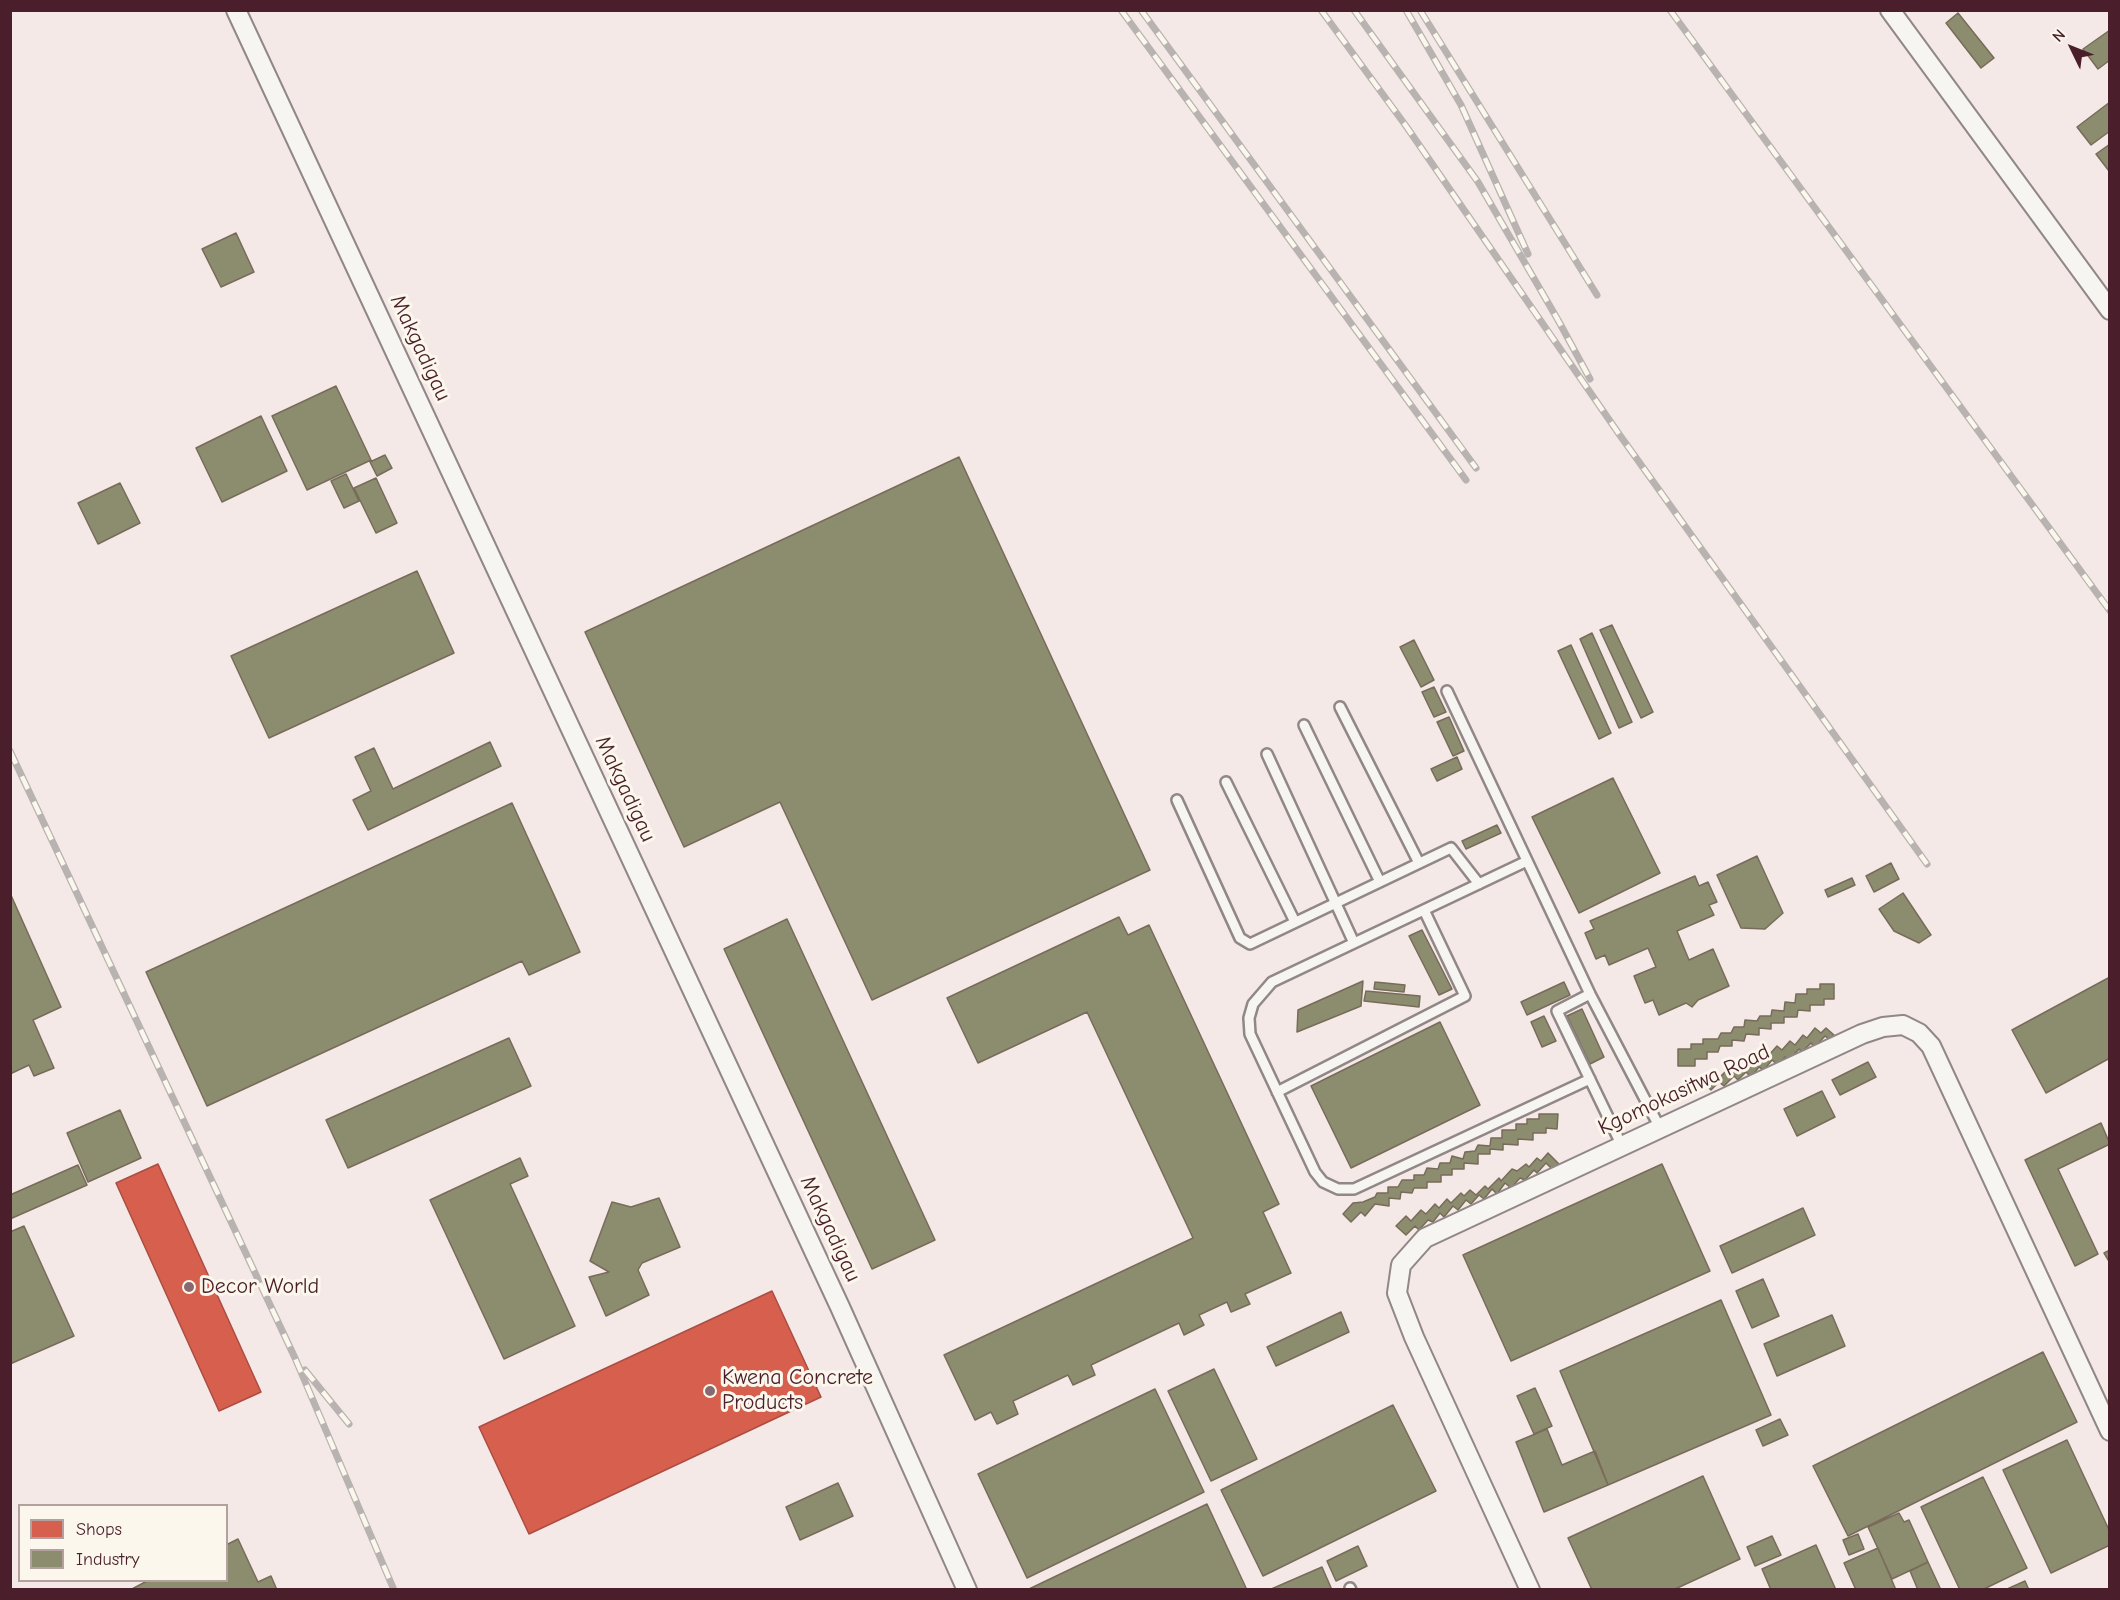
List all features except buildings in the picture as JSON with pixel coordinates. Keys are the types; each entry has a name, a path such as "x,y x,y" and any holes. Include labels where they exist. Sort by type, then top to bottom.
{"street":[{"name":"Makgadigau","path":"236,10 840,1307 967,1590"},
{"path":"1890,10 2109,310"},
{"name":"Kgomokasitwa Road","path":"1530,1590 1414,1337 1397,1293 1401,1265 1425,1238 1862,1034 1883,1027 1904,1025 1919,1033 1931,1046 2109,1431"}],"lane":[{"path":"1447,691 1590,994 1660,1128"},
{"path":"1340,707 1419,863"},
{"path":"1305,725 1380,882"},
{"path":"1267,754 1354,943"},
{"path":"1226,782 1295,922"},
{"path":"1177,800 1240,938 1250,944 1451,848 1479,884"},
{"path":"1527,861 1272,982 1253,1004 1249,1018 1250,1034 1315,1172 1323,1182 1338,1189 1354,1189 1590,1079"},
{"path":"1277,1092 1466,996 1424,910"},
{"path":"1590,994 1557,1011 1622,1146"}],"shaded area":[{"path":"11,11 2109,11 2109,1589 11,1590"}],"railway":[{"path":"1121,10 1466,480"},
{"path":"1141,10 1476,468"},
{"path":"1321,10 1406,126 1619,434 1927,864"},
{"path":"1354,10 1478,182 1590,379"},
{"path":"1406,10 1461,105 1528,254"},
{"path":"1420,10 1597,295"},
{"path":"1670,10 2110,611"},
{"path":"10,751 295,1358 394,1590"},
{"path":"305,1370 349,1424"}],"place":[{"name":"Decor World","path":"189,1287"},
{"name":"Kwena Concrete Products","path":"710,1391"}]}
